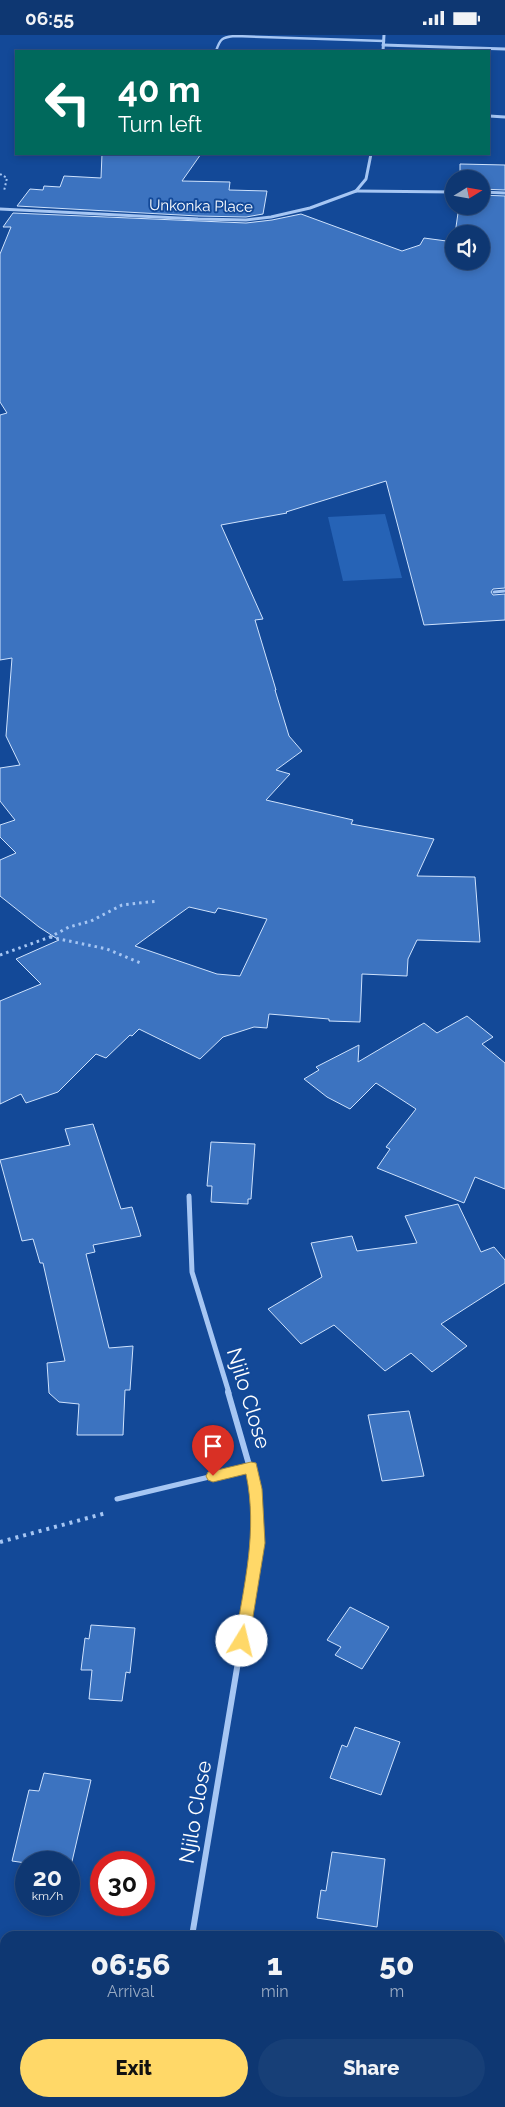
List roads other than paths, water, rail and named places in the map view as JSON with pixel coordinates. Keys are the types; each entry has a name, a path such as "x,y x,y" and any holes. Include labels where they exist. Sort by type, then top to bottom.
{"street":[{"path":"382,50 384,35"},
{"path":"383,43 505,49"},
{"path":"490,116 505,117"},
{"path":"356,191 366,179 371,155"},
{"name":"Unkonka Place","path":"0,209 246,219 271,217 295,212 356,191 445,191"},
{"path":"490,192 505,193"},
{"name":"Njilo Close","path":"189,1196 192,1272 251,1467 256,1489 258,1543 193,1931"}],"lane":[{"path":"216,50 220,40 235,36 383,43"},
{"path":"494,592 505,591"},
{"path":"117,1499 251,1467"}]}
